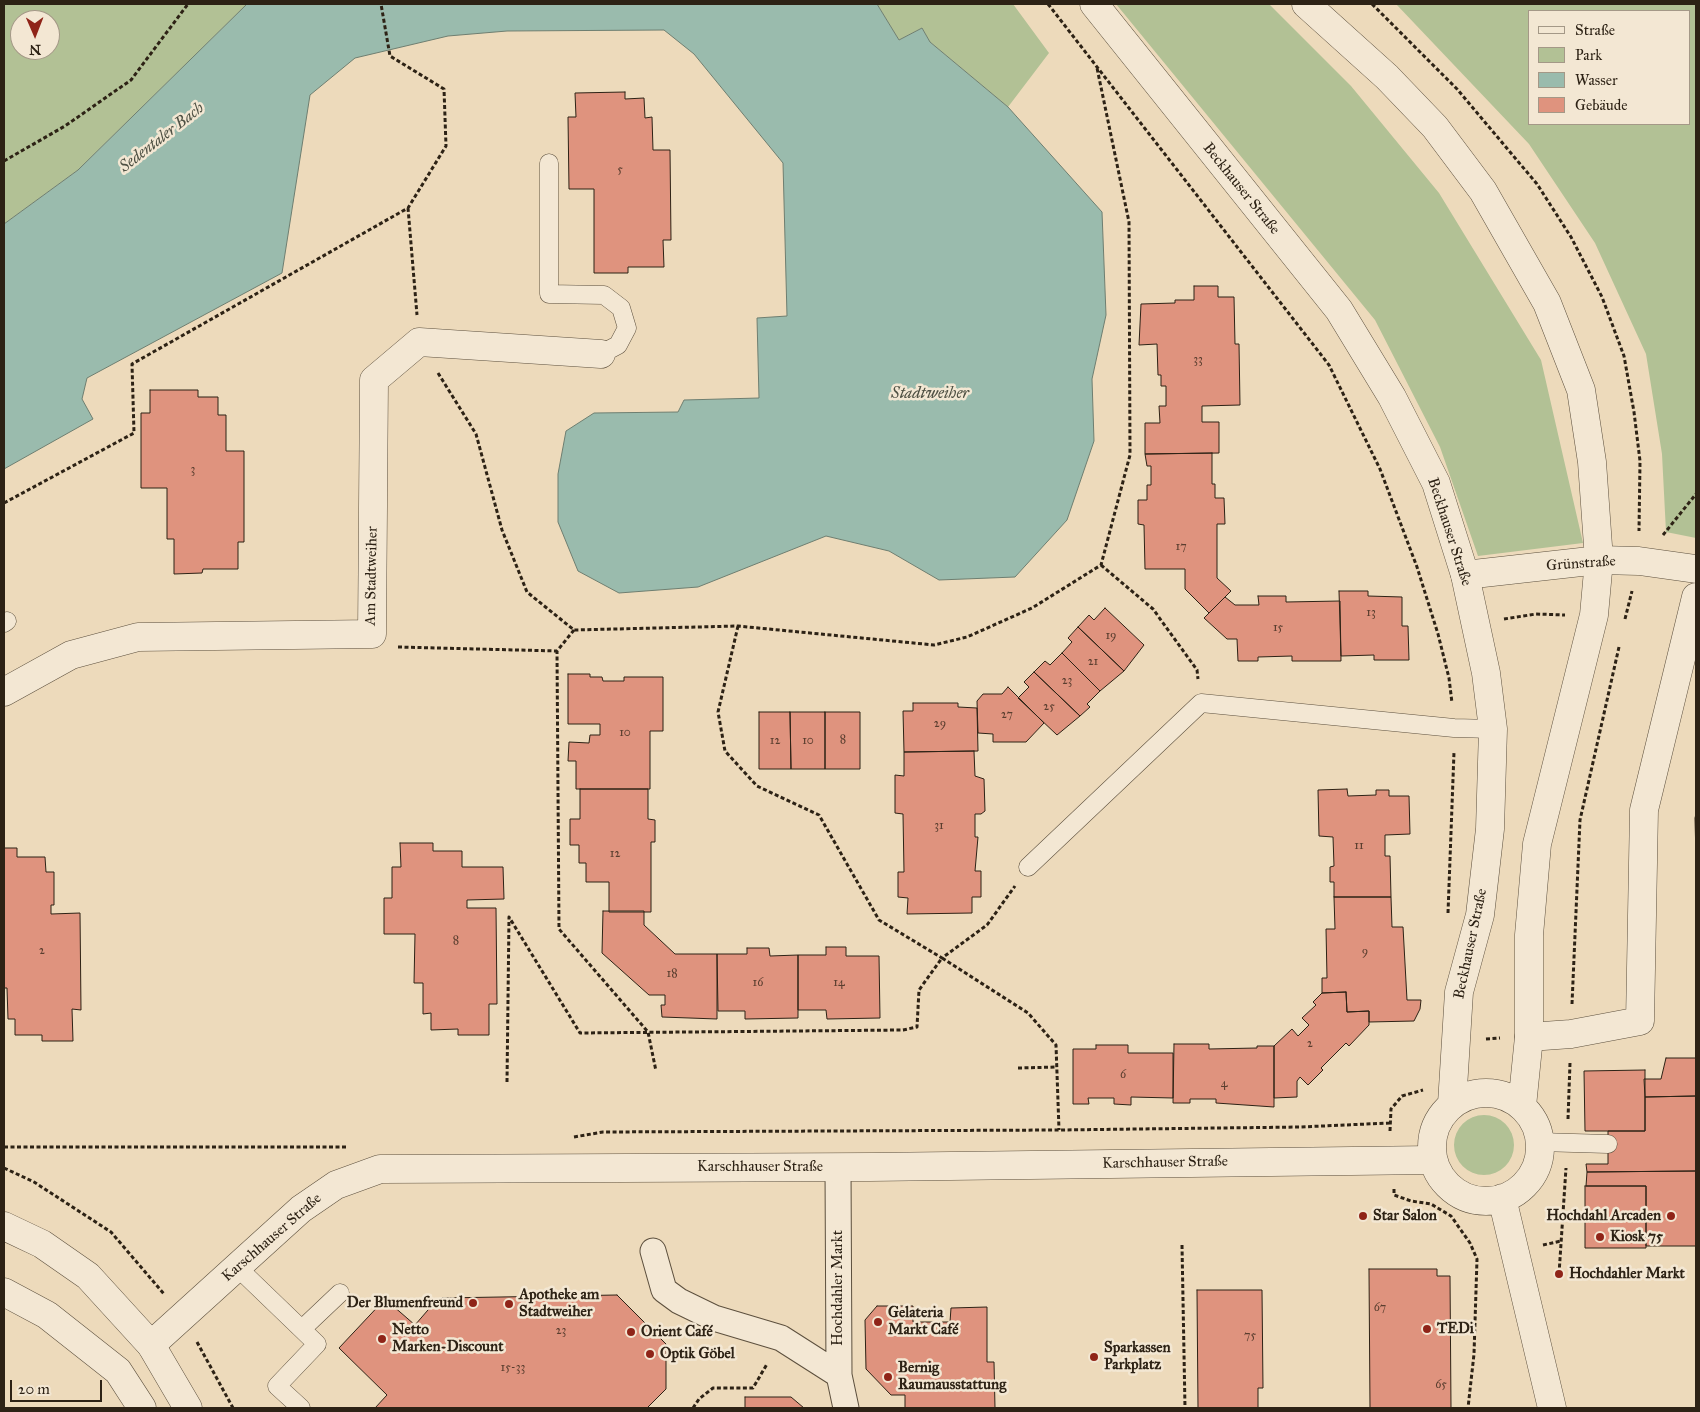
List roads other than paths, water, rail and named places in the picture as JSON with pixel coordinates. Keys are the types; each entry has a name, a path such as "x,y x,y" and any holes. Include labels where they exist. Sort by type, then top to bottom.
{"street":[{"name":"Beckhauser Straße","path":"1094,4 1339,310 1392,397 1436,483 1465,574 1486,674 1493,729 1489,838 1480,915 1459,992 1452,1104"},
{"path":"1306,4 1387,77 1435,127 1483,191 1548,303 1581,390 1592,462 1600,560 1594,615 1537,844 1529,935 1529,1037 1522,1106"},
{"name":"Am Stadtweiher","path":"4,692 71,655 138,637 372,634 374,380 419,342 601,354"},
{"name":"Grünstraße","path":"1465,574 1600,560 1639,561 1696,569"},
{"path":"1529,1037 1571,1034 1640,1021 1644,810 1696,597"},
{"path":"1487,1092 1506,1096 1522,1106 1532,1118 1540,1142 1537,1166 1529,1180 1517,1191 1502,1198 1484,1201 1465,1197 1449,1186 1438,1172 1432,1160 1432,1135 1440,1118 1452,1104 1469,1095 1487,1092"},
{"name":"Karschhauser Straße","path":"118,1371 151,1345 301,1209 336,1185 380,1169 838,1167 1432,1160"},
{"name":"Hochdahler Markt","path":"838,1167 839,1375 846,1408"},
{"path":"1502,1198 1552,1408"},
{"path":"4,1226 42,1244 88,1276 151,1345 188,1408"},
{"path":"653,1251 664,1290 679,1301 714,1318 781,1338 839,1375"},
{"path":"4,1292 47,1316 118,1371 142,1408"}],"lane":[{"path":"549,164 549,294 604,295 621,308 627,328 618,345 601,354"},
{"path":"1028,867 1201,703 1454,728 1493,729"},
{"path":"1540,1142 1608,1144"},
{"path":"237,1267 317,1344 277,1386 301,1408"},
{"path":"302,1329 340,1293"}],"water":[{"name":"Stadtweiher","path":"247,4 877,4 899,40 922,28 930,42 1008,107 1102,212 1106,315 1092,379 1094,441 1067,520 1015,577 939,580 889,551 826,536 698,587 619,593 578,571 558,522 558,474 566,431 594,413 678,412 684,400 759,398 757,318 787,316 783,163 694,54 664,30 507,31 448,36 355,58 310,95 282,273 87,378 82,399 93,419 4,469 4,224 78,170"}],"place":[{"name":"Star Salon","path":"1363,1216"},
{"name":"Hochdahl Arcaden","path":"1671,1216"},
{"name":"Kiosk 75","path":"1600,1237"},
{"name":"Hochdahler Markt","path":"1559,1274"},
{"name":"Der Blumenfreund","path":"473,1303"},
{"name":"Apotheke am Stadtweiher","path":"509,1304"},
{"name":"Gelateria Markt Café","path":"878,1322"},
{"name":"TEDi","path":"1427,1329"},
{"name":"Orient Café","path":"631,1332"},
{"name":"Netto Marken-Discount","path":"382,1339"},
{"name":"Optik Göbel","path":"650,1354"},
{"name":"Sparkassen Parkplatz","path":"1094,1357"},
{"name":"Bernig Raumausstattung","path":"888,1377"}],"water label":[{"name":"Sedentaler Bach","path":"162,138"}]}
